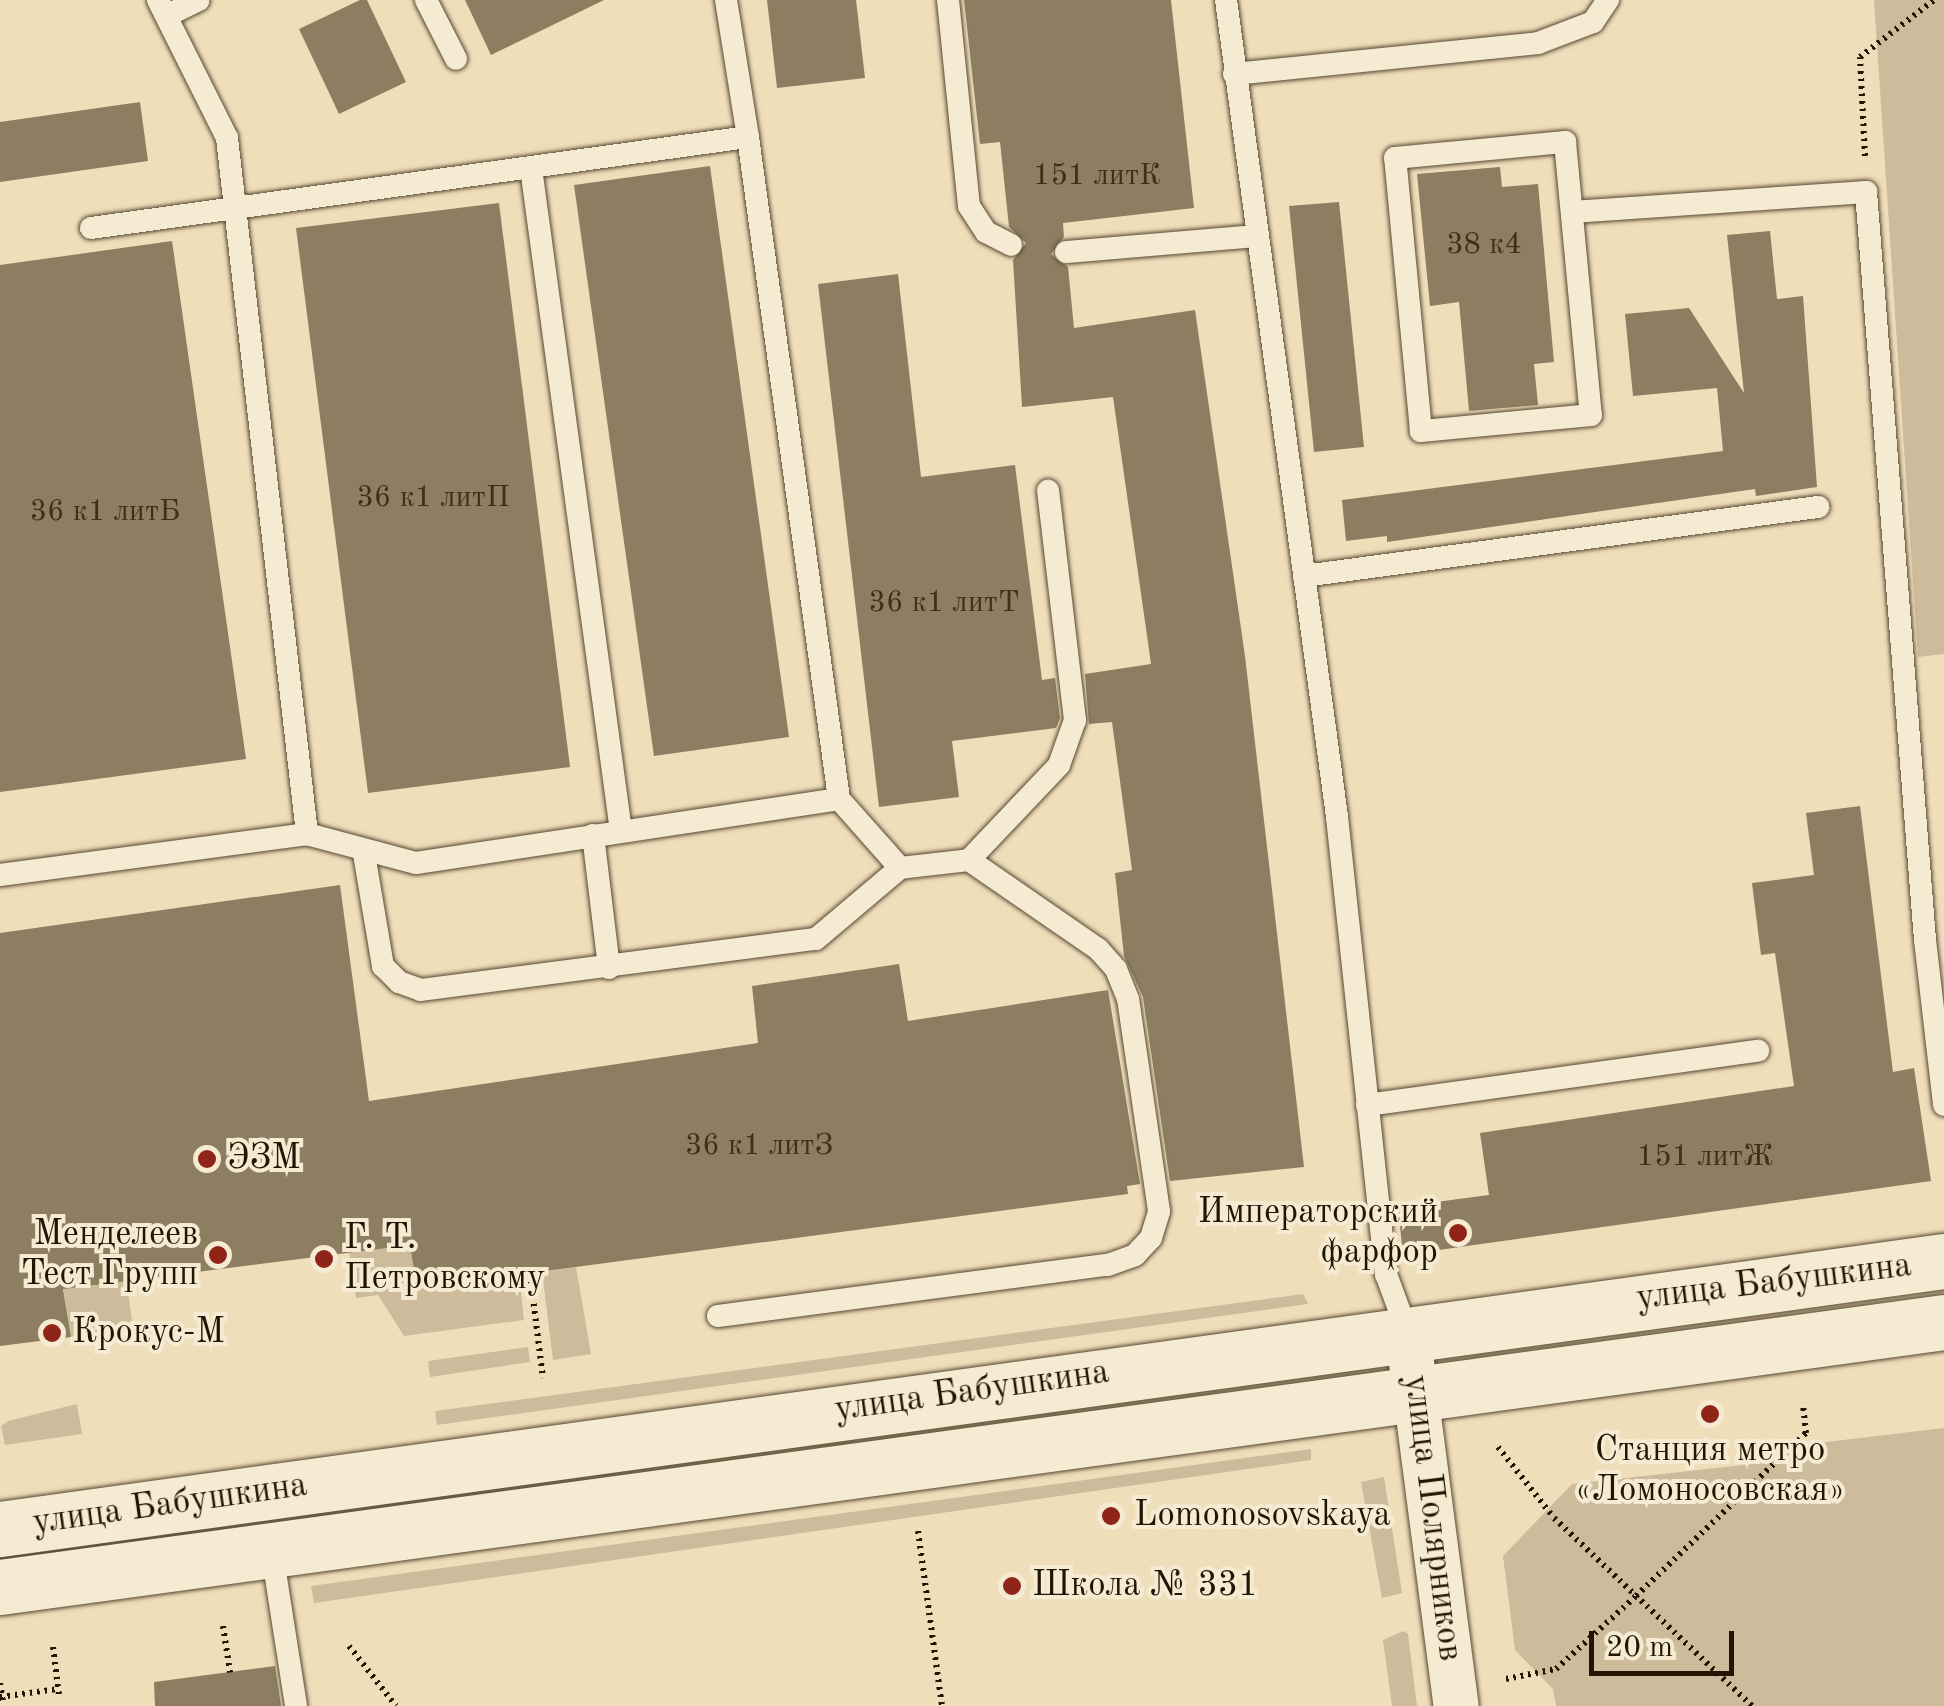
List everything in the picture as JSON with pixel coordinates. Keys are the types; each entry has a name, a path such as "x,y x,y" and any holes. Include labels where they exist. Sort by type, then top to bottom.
{"street":[{"name":"улица Бабушкина","path":"0,1529 1407,1331 1944,1262"},
{"name":"улица Бабушкина","path":"0,1588 1416,1391 1944,1322"},
{"name":"улица Полярников","path":"1407,1331 1456,1706"}],"lane":[{"path":"199,0 163,8 227,138 307,834"},
{"path":"426,0 456,59"},
{"path":"726,0 839,799 900,868"},
{"path":"948,0 969,206 986,232 1011,245"},
{"path":"1226,0 1304,576 1386,1274 1407,1331"},
{"path":"1234,74 1538,43 1593,22 1608,0"},
{"path":"91,228 748,136"},
{"path":"1565,142 1572,212 1591,415 1420,431 1395,158 1565,142"},
{"path":"532,168 621,831"},
{"path":"1572,212 1866,192 1937,975 1944,1105"},
{"path":"1066,252 1256,236"},
{"path":"364,854 383,966 399,982 452,990 816,940 900,868 969,860 1059,765 1073,732 1048,491"},
{"path":"1304,576 1818,507"},
{"path":"0,875 307,834 364,854 416,864 839,799"},
{"path":"593,835 609,968"},
{"path":"718,1316 1108,1265 1135,1255 1151,1238 1159,1210 1128,999 1116,969 1098,949 969,860"},
{"path":"1367,1105 1758,1051"},
{"path":"266,1492 296,1706"}],"path":[{"path":"1866,192 1860,57 1934,0"},
{"path":"530,1274 543,1378"},
{"path":"1506,1679 1556,1669 1636,1596 1806,1433 1803,1402"},
{"path":"1498,1447 1554,1518 1752,1706"},
{"path":"918,1531 942,1706"},
{"path":"223,1626 230,1672"},
{"path":"349,1646 396,1706"},
{"path":"0,1683 2,1699 59,1692 53,1647"}],"shaded area":[{"path":"1874,0 1944,0 1944,654 1918,657"},
{"path":"404,1205 417,1288 519,1275 524,1320 404,1336 378,1295 356,1298 343,1213"},
{"path":"121,1244 133,1327 71,1337 58,1253"},
{"path":"576,1267 591,1354 553,1360 542,1272"},
{"path":"1303,1294 1308,1304 437,1425 435,1411"},
{"path":"528,1347 530,1362 430,1377 428,1361"},
{"path":"77,1404 82,1434 5,1445 1,1426 8,1421"},
{"path":"1944,1428 1944,1706 1556,1706 1553,1689 1515,1650 1503,1556 1572,1484 1752,1464 1818,1443"},
{"path":"1311,1449 1311,1460 314,1603 311,1586"},
{"path":"1384,1477 1402,1593 1382,1598 1361,1482"},
{"path":"1403,1631 1408,1634 1417,1706 1392,1706 1383,1640"}],"building":[{"path":"367,0 406,82 339,114 299,29"},
{"path":"465,0 604,0 491,55"},
{"path":"767,0 856,0 865,78 777,88"},
{"path":"964,0 1171,0 1194,208 1063,223 1064,237 1051,254 1068,267 1074,328 1195,310 1245,656 1304,1167 1170,1181 1143,997 1124,956 1115,873 1132,870 1112,722 1089,724 1085,674 1151,664 1113,397 1022,407 1013,260 1026,243 1009,227 1000,142 980,144"},
{"path":"140,102 148,161 0,182 0,122"},
{"path":"710,166 789,737 654,756 574,185"},
{"path":"1500,167 1502,187 1538,184 1554,362 1534,364 1538,405 1469,411 1459,302 1430,306 1417,174"},
{"path":"1339,202 1364,447 1314,452 1289,206"},
{"path":"499,203 570,767 368,793 296,228"},
{"path":"1770,231 1777,299 1803,296 1817,487 1756,496 1755,489 1387,542 1387,536 1346,541 1342,500 1723,451 1717,388 1633,396 1625,314 1689,308 1744,393 1727,235"},
{"path":"172,241 246,759 0,792 0,265"},
{"path":"898,274 921,477 1015,465 1042,680 1055,678 1060,718 1056,728 952,741 959,797 879,807 818,284"},
{"path":"1860,806 1893,1072 1914,1068 1931,1181 1403,1255 1398,1207 1489,1195 1480,1133 1794,1086 1775,953 1761,955 1752,883 1814,875 1806,813"},
{"path":"340,885 369,1101 758,1043 752,986 899,964 908,1021 1108,990 1140,1184 1127,1186 1128,1194 417,1288 410,1245 63,1289 71,1337 0,1346 0,933"},
{"path":"275,1666 281,1706 155,1706 154,1682"}],"place":[{"name":"ЭЗМ","path":"207,1159"},
{"name":"Императорский фарфор","path":"1458,1233"},
{"name":"Менделеев Тест Групп","path":"218,1255"},
{"name":"Г. Т. Петровскому","path":"324,1259"},
{"name":"Крокус-М","path":"52,1333"},
{"name":"Станция метро «Ломоносовская»","path":"1710,1414"},
{"name":"Lomonosovskaya","path":"1111,1516"},
{"name":"Школа № 331","path":"1012,1586"}]}
